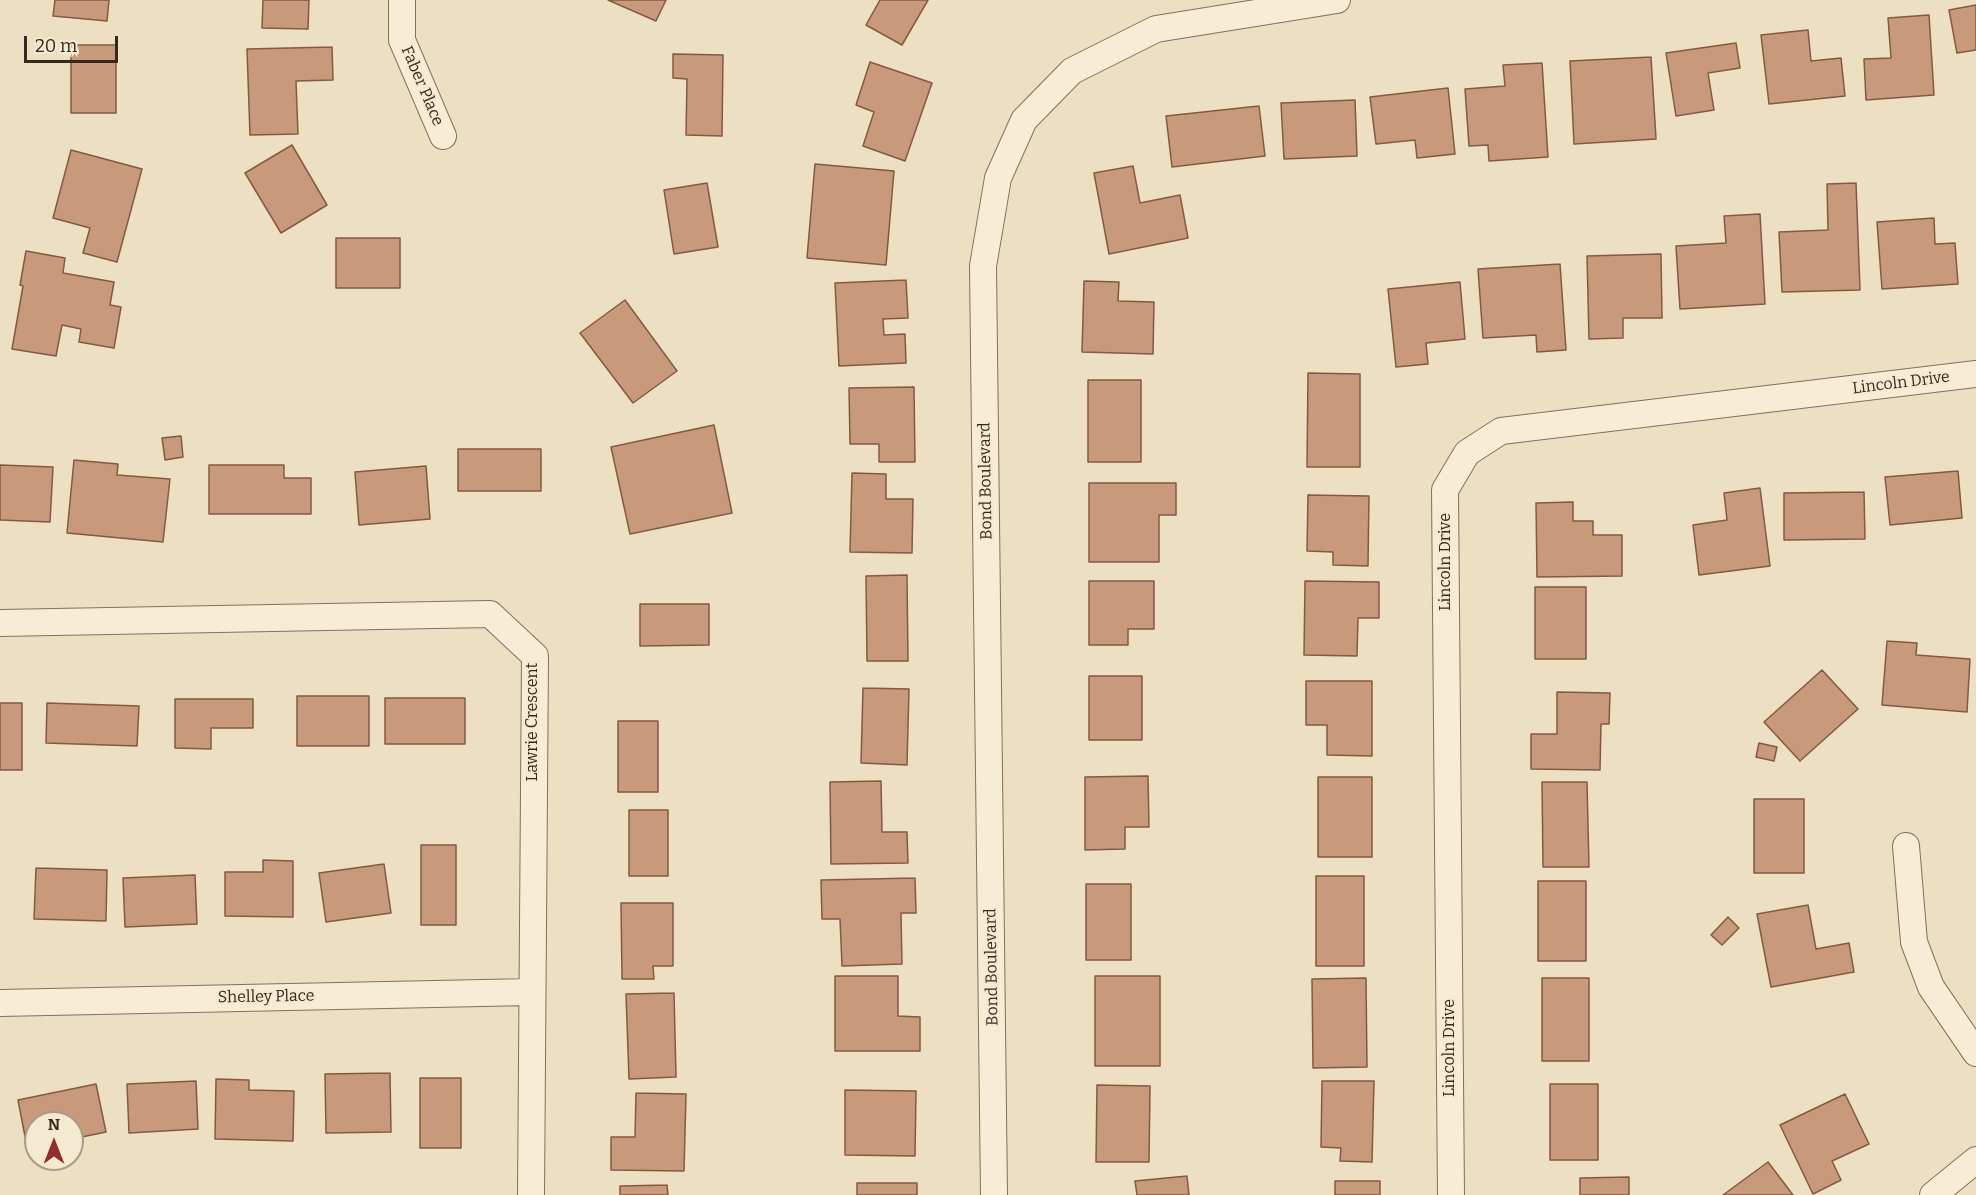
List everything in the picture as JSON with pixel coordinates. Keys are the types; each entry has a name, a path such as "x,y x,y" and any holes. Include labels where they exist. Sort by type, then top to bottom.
{"street":[{"name":"Faber Place","path":"402,0 402,40 443,136"},
{"name":"Bond Boulevard","path":"994,1195 983,266 998,178 1024,120 1072,71 1156,29 1337,0"},
{"name":"Lincoln Drive","path":"1451,1195 1445,490 1467,453 1502,431 1976,374"},
{"name":"Lawrie Crescent","path":"0,623 490,614 534,656 531,1195"},
{"path":"1906,846 1914,942 1931,987 1976,1053"},
{"name":"Shelley Place","path":"0,1003 531,992"},
{"path":"1933,1195 1976,1160"}],"building":[{"path":"55,0 109,0 107,21 53,16"},
{"path":"263,0 309,0 308,29 262,28"},
{"path":"608,0 666,0 656,21"},
{"path":"880,0 928,0 902,45 866,25"},
{"path":"1976,5 1976,50 1957,53 1949,10"},
{"path":"1929,15 1934,95 1866,100 1864,59 1891,58 1888,18"},
{"path":"1808,30 1811,61 1841,58 1845,96 1769,104 1761,35"},
{"path":"1736,43 1740,68 1708,73 1714,110 1676,116 1666,53"},
{"path":"71,45 116,45 116,113 71,113"},
{"path":"332,47 333,80 296,81 298,134 250,135 247,49"},
{"path":"673,54 723,55 722,136 686,135 687,79 673,78"},
{"path":"1651,57 1656,139 1574,144 1570,61"},
{"path":"870,62 932,83 905,161 863,146 874,112 856,105"},
{"path":"1542,63 1548,157 1489,161 1488,145 1469,146 1465,89 1505,86 1503,65"},
{"path":"1448,88 1455,154 1417,158 1415,140 1376,144 1370,97"},
{"path":"1355,100 1357,156 1284,159 1281,103"},
{"path":"1259,106 1265,156 1172,167 1166,116"},
{"path":"292,145 327,205 281,233 245,173"},
{"path":"71,150 142,169 117,262 83,253 90,228 53,218"},
{"path":"815,164 894,171 886,265 807,258"},
{"path":"1133,166 1140,203 1180,195 1188,238 1109,254 1094,173"},
{"path":"707,183 718,247 674,254 664,190"},
{"path":"1856,183 1860,290 1782,292 1779,232 1828,230 1827,184"},
{"path":"1760,214 1765,304 1680,309 1676,246 1726,243 1724,216"},
{"path":"1934,218 1935,244 1955,243 1958,284 1882,289 1877,222"},
{"path":"336,238 400,238 400,288 336,288"},
{"path":"26,251 65,258 63,273 114,282 110,305 121,307 114,348 79,342 81,329 62,325 56,356 12,349 23,286 20,285"},
{"path":"1661,254 1662,318 1623,318 1623,338 1589,339 1587,256"},
{"path":"1560,264 1566,350 1537,352 1536,335 1483,338 1478,269"},
{"path":"906,280 908,318 883,319 884,335 905,334 906,363 839,366 835,283"},
{"path":"1084,281 1119,282 1118,301 1154,302 1153,354 1082,352"},
{"path":"1460,282 1465,339 1426,343 1428,364 1396,367 1388,289"},
{"path":"625,300 677,371 633,403 580,333"},
{"path":"1308,373 1360,374 1360,467 1307,467"},
{"path":"1088,380 1141,380 1141,462 1088,462"},
{"path":"914,387 915,462 879,462 879,444 850,444 849,388"},
{"path":"714,425 732,513 630,534 611,447"},
{"path":"181,436 183,457 165,460 162,438"},
{"path":"458,449 541,449 541,491 458,491"},
{"path":"74,460 118,464 117,475 170,479 163,542 67,533"},
{"path":"0,465 53,467 50,522 0,520"},
{"path":"209,465 284,465 284,478 311,478 311,514 209,514"},
{"path":"426,466 430,519 359,525 355,472"},
{"path":"1958,471 1962,518 1890,525 1885,477"},
{"path":"852,473 886,474 886,499 913,499 912,553 850,552"},
{"path":"1089,483 1176,483 1176,515 1159,515 1159,562 1089,562"},
{"path":"1760,488 1770,566 1699,575 1693,525 1727,520 1724,493"},
{"path":"1864,492 1865,539 1784,540 1784,493"},
{"path":"1308,495 1369,496 1368,566 1333,565 1333,552 1307,551"},
{"path":"1573,502 1573,521 1593,521 1593,535 1622,535 1622,576 1537,577 1536,503"},
{"path":"907,575 908,661 867,661 866,576"},
{"path":"1089,581 1154,581 1154,629 1128,629 1128,645 1089,645"},
{"path":"1305,581 1379,582 1379,618 1358,618 1357,656 1304,655"},
{"path":"1535,587 1586,587 1586,659 1535,659"},
{"path":"640,604 709,604 709,645 640,646"},
{"path":"1887,641 1917,643 1916,655 1970,659 1967,712 1882,705"},
{"path":"1822,670 1858,709 1800,761 1764,722"},
{"path":"1089,676 1142,676 1142,740 1089,740"},
{"path":"1306,681 1372,681 1372,756 1327,755 1327,725 1306,725"},
{"path":"863,688 909,689 907,765 861,763"},
{"path":"1557,692 1610,693 1609,724 1601,724 1600,770 1531,769 1531,734 1557,734"},
{"path":"297,696 369,696 369,746 297,746"},
{"path":"385,698 465,698 465,744 385,744"},
{"path":"175,699 253,699 253,728 211,728 211,749 175,748"},
{"path":"0,703 22,703 22,770 0,770"},
{"path":"47,703 139,706 137,746 46,743"},
{"path":"618,721 658,721 658,792 618,792"},
{"path":"1759,743 1777,747 1774,761 1756,757"},
{"path":"1148,776 1149,827 1125,827 1125,849 1085,850 1085,777"},
{"path":"1318,777 1372,777 1372,857 1318,857"},
{"path":"881,781 882,832 907,832 908,863 831,864 830,782"},
{"path":"1542,782 1587,782 1589,867 1543,867"},
{"path":"1754,799 1804,799 1804,873 1754,873"},
{"path":"629,810 668,810 668,876 629,876"},
{"path":"421,845 456,845 456,925 421,925"},
{"path":"263,860 293,861 293,917 225,916 225,872 263,872"},
{"path":"384,864 391,913 326,922 319,873"},
{"path":"36,868 107,870 106,921 34,919"},
{"path":"195,875 197,924 125,927 123,878"},
{"path":"1316,876 1364,876 1364,966 1316,966"},
{"path":"915,878 916,913 901,913 902,964 842,966 840,919 822,919 821,880"},
{"path":"1538,881 1586,881 1586,961 1538,961"},
{"path":"1086,884 1131,884 1131,960 1086,960"},
{"path":"621,903 673,903 673,966 653,966 654,979 622,979"},
{"path":"1808,905 1816,949 1849,943 1854,972 1771,987 1757,914"},
{"path":"1728,917 1739,928 1722,945 1711,935"},
{"path":"835,976 898,976 898,1016 920,1017 920,1051 835,1051"},
{"path":"1095,976 1160,976 1160,1066 1095,1066"},
{"path":"1366,978 1367,1067 1313,1068 1312,979"},
{"path":"1542,978 1589,978 1589,1061 1542,1061"},
{"path":"674,993 676,1077 629,1079 626,994"},
{"path":"390,1073 391,1132 326,1133 325,1074"},
{"path":"420,1078 461,1078 461,1148 420,1148"},
{"path":"216,1079 249,1080 249,1090 294,1091 293,1141 215,1139"},
{"path":"196,1081 198,1129 129,1133 127,1084"},
{"path":"1322,1081 1374,1081 1372,1162 1340,1161 1341,1148 1321,1147"},
{"path":"96,1084 106,1132 84,1137 84,1111 24,1111 24,1131 18,1100"},
{"path":"1550,1084 1598,1084 1598,1160 1550,1160"},
{"path":"1097,1085 1150,1086 1149,1162 1096,1162"},
{"path":"845,1090 916,1091 915,1156 845,1155"},
{"path":"636,1093 686,1094 684,1171 611,1170 611,1137 635,1137"},
{"path":"1845,1094 1869,1144 1832,1161 1841,1180 1813,1194 1780,1125"},
{"path":"1768,1162 1793,1195 1723,1195"},
{"path":"1187,1176 1189,1195 1137,1195 1135,1181"},
{"path":"1629,1177 1629,1195 1580,1195 1580,1178"},
{"path":"1335,1181 1380,1181 1380,1195 1335,1195"},
{"path":"857,1183 917,1183 917,1195 857,1195"},
{"path":"667,1185 668,1195 620,1195 620,1186"}]}
